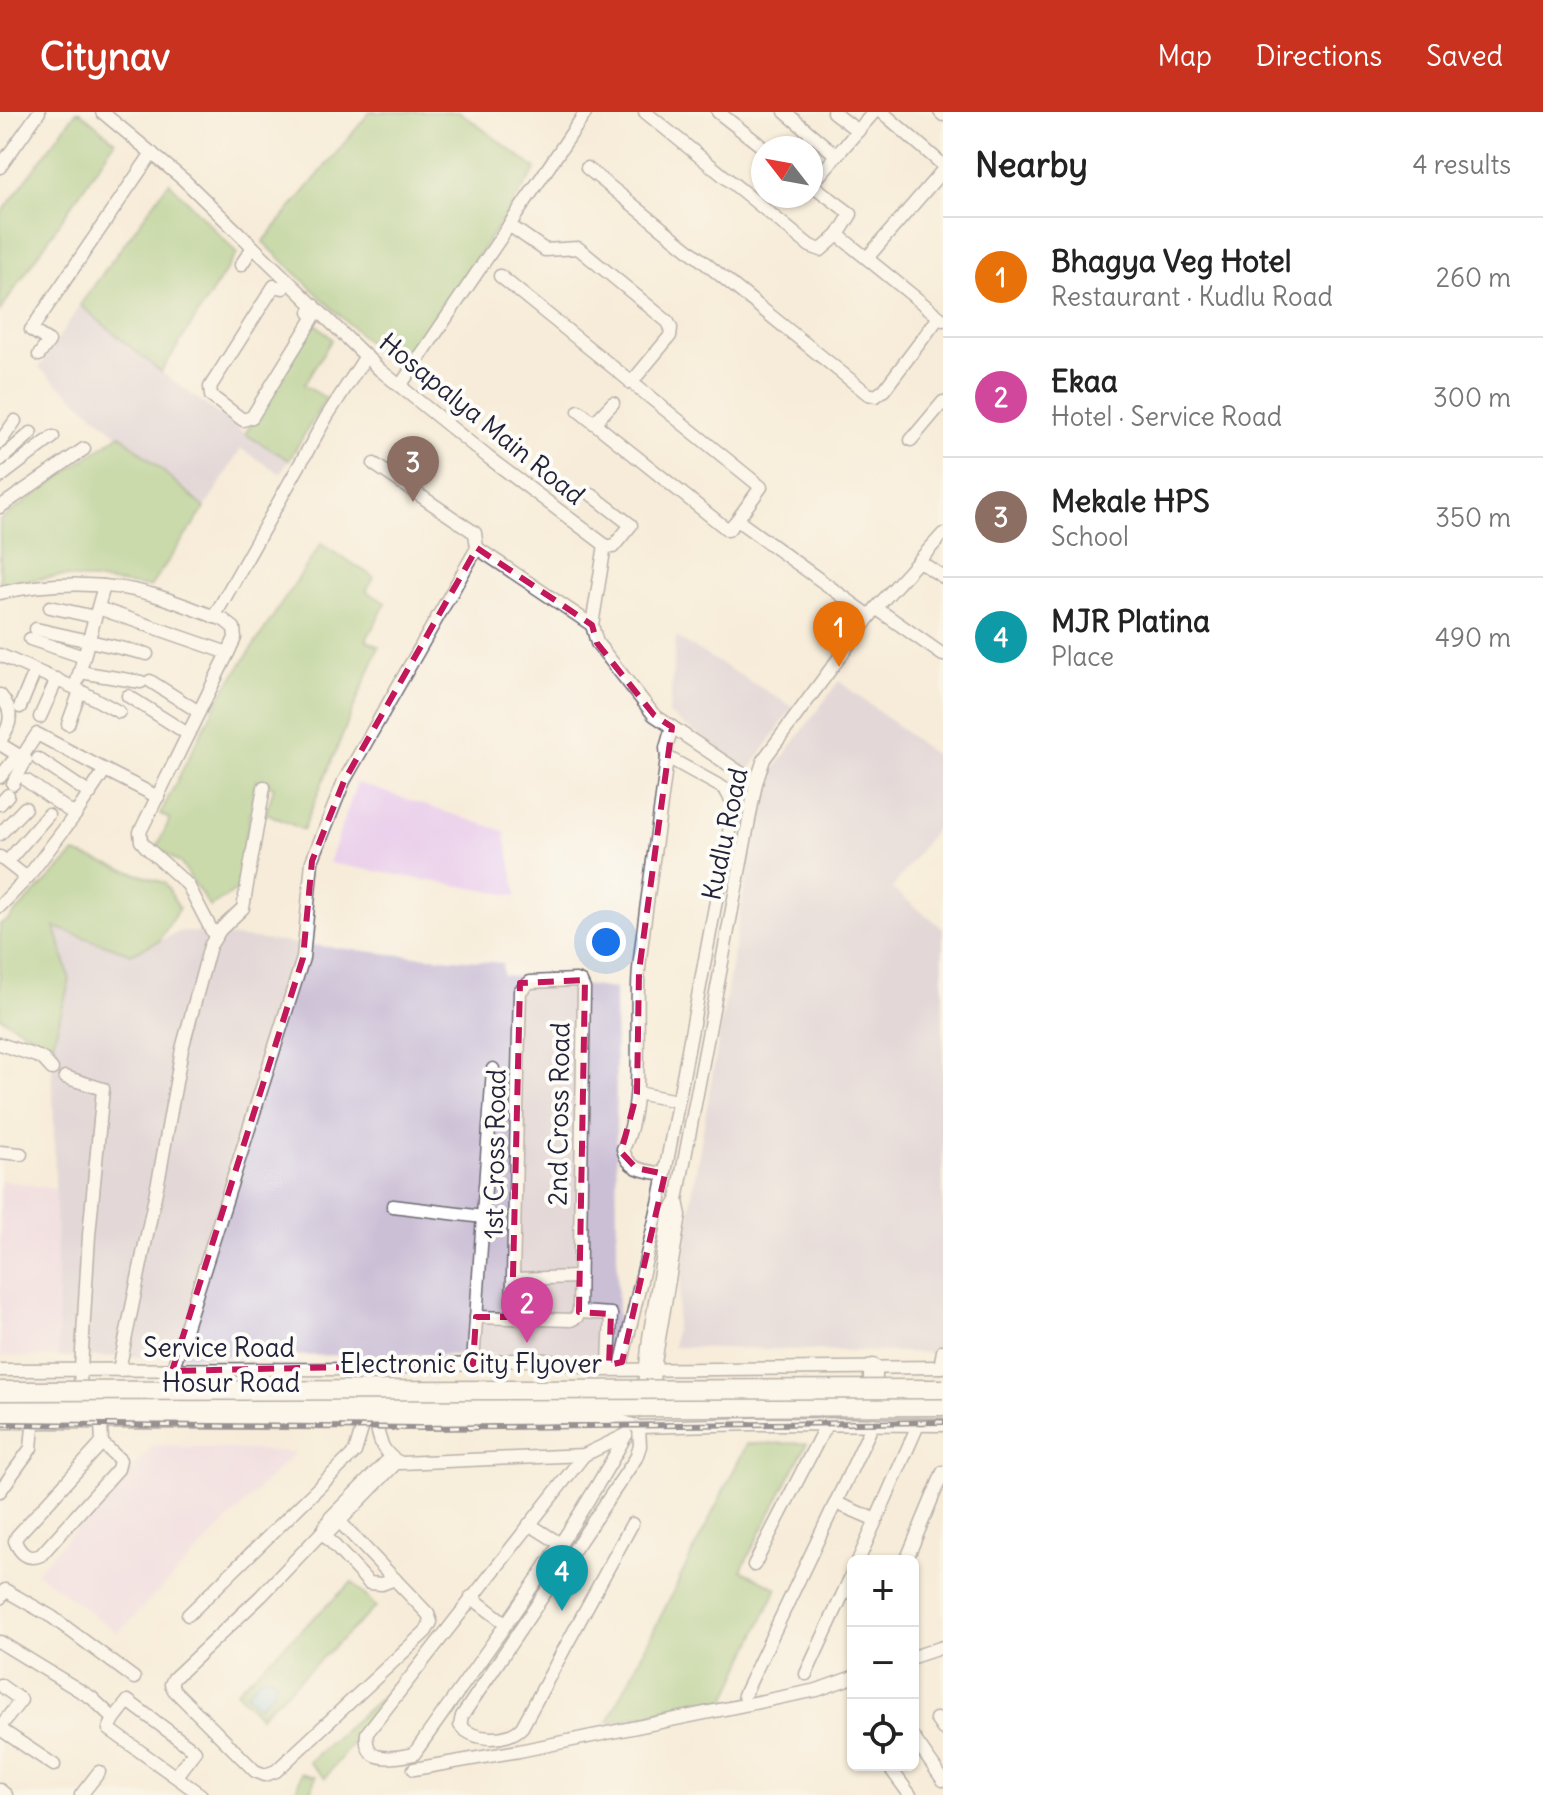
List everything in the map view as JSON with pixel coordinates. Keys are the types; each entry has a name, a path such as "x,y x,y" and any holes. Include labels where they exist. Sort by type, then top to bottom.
{"highway":[{"name":"Hosur Road","path":"0,1388 82,1378 942,1376"},
{"name":"Electronic City Flyover","path":"0,1388 942,1376"},
{"name":"Electronic City Flyover","path":"0,1402 943,1400"},
{"name":"Hosur Road","path":"0,1410 34,1416 339,1415 647,1406 943,1406"}],"street":[{"path":"0,167 39,112"},
{"name":"Hosapalya Main Road","path":"102,112 184,180 400,386 605,545"},
{"path":"400,386 586,112"},
{"path":"645,112 816,250 821,250 838,235 851,214 823,194"},
{"path":"718,112 751,138"},
{"path":"785,112 837,156"},
{"path":"833,112 858,131"},
{"path":"823,172 874,112"},
{"path":"867,258 943,167 882,112"},
{"path":"39,355 49,341 31,330 152,153"},
{"path":"587,168 868,394 876,396 941,319 838,235"},
{"path":"509,225 545,250 578,248 668,322 670,336 631,383"},
{"path":"241,265 253,247"},
{"path":"500,276 761,487 728,530 579,411"},
{"path":"288,281 283,288 274,286 210,387 211,396 243,420 252,417 313,318 310,312 314,305"},
{"path":"214,617 327,416 366,356"},
{"path":"911,440 943,402"},
{"path":"594,423 613,403"},
{"path":"0,442 15,421"},
{"path":"0,460 31,433"},
{"path":"0,477 53,437"},
{"path":"0,507 84,449"},
{"path":"172,1371 303,958 312,861 344,781 477,548 475,533 374,464"},
{"path":"592,495 631,525 613,547 605,545 592,625 597,643 654,715 756,783"},
{"path":"737,520 873,612 943,655"},
{"name":"Kudlu Road","path":"649,1376 680,1215 678,1197 756,783 764,759 873,612 943,534"},
{"path":"477,548 592,625"},
{"path":"919,561 943,577"},
{"path":"0,593 35,586 104,586 154,595 214,617 234,628 235,638 140,832 141,841 188,885 215,937"},
{"path":"68,724 104,586"},
{"path":"50,607 96,613 228,653"},
{"path":"84,657 33,634 88,641 147,654"},
{"path":"0,655 57,679 119,712"},
{"path":"20,707 35,671"},
{"path":"80,672 146,682 199,712"},
{"path":"40,717 57,679"},
{"path":"0,695 11,714 10,724 0,742 26,760 7,794"},
{"path":"128,696 188,734"},
{"path":"665,1174 636,1168 628,1162 623,1149 631,1131 637,1093 639,971 666,748 672,727"},
{"path":"0,777 37,734 158,797"},
{"path":"616,1363 662,1190 734,805 725,789 667,757"},
{"path":"38,759 90,794"},
{"path":"0,906 27,878 105,770"},
{"path":"27,781 75,815"},
{"path":"119,1370 182,1049 204,960 215,937 243,908 264,787"},
{"path":"0,834 25,808"},
{"path":"27,878 2,860 48,815"},
{"name":"2nd Cross Road","path":"520,991 530,982 576,980 581,982 584,989 579,1312"},
{"name":"1st Cross Road","path":"512,1317 520,991"},
{"path":"5,1042 42,1058 52,1069"},
{"path":"473,1364 493,1069"},
{"path":"65,1077 103,1089 89,1235 82,1378"},
{"path":"637,1093 677,1101"},
{"path":"0,1152 21,1154"},
{"path":"662,1190 678,1197"},
{"name":"Kudlu Road","path":"649,1376 649,1338 670,1212 678,1197"},
{"path":"393,1206 483,1217"},
{"path":"514,1279 578,1277"},
{"path":"476,1317 571,1320 579,1312 611,1314 616,1363"},
{"path":"582,1366 616,1363 637,1353 649,1338"},
{"path":"942,1376 943,1351"},
{"name":"Service Road","path":"0,1370 82,1378 119,1370 361,1369 513,1360 544,1360 582,1366"},
{"path":"582,1366 649,1376 647,1406"},
{"name":"Hosur Road","path":"0,1422 34,1416 101,1423 339,1415 370,1422 471,1423 563,1417 611,1418 639,1427"},
{"path":"0,1491 31,1448 34,1416"},
{"path":"370,1422 379,1441 394,1460"},
{"path":"188,1615 355,1452 370,1422"},
{"path":"101,1423 102,1443 17,1536 18,1549 26,1556 34,1558 41,1555 118,1469 120,1460 117,1455 102,1443"},
{"path":"744,1695 873,1424"},
{"path":"754,1565 826,1425"},
{"path":"865,1555 876,1520 918,1425"},
{"path":"339,1521 428,1614 431,1622 426,1631 276,1771 265,1775 255,1771 171,1684 261,1596 322,1532 330,1518 394,1460 584,1455 639,1427 943,1425"},
{"path":"632,1524 522,1727 516,1734 504,1737 488,1738 465,1731 460,1725 462,1716 636,1458 640,1446 639,1427"},
{"path":"584,1455 367,1733 366,1742 373,1753 387,1758 414,1754 559,1543 609,1467 626,1435"},
{"path":"322,1532 329,1532 394,1460"},
{"path":"908,1555 943,1472"},
{"path":"836,1503 876,1520"},
{"path":"529,1524 559,1543"},
{"path":"322,1532 369,1583 382,1584 395,1579"},
{"path":"806,1674 847,1585"},
{"path":"0,1598 5,1590 52,1617 134,1678"},
{"path":"471,1597 505,1623"},
{"path":"839,1602 847,1607"},
{"path":"0,1642 92,1698 114,1719"},
{"path":"919,1655 943,1647"},
{"path":"414,1769 519,1751 817,1690 847,1679"},
{"path":"0,1685 21,1700 0,1728 54,1765"},
{"path":"176,1776 195,1751 128,1701 109,1729 201,1795"},
{"path":"919,1746 943,1780"},
{"path":"892,1771 910,1795"},
{"path":"88,1793 99,1772"},
{"path":"0,1790 6,1795"}],"highlighted area":[{"path":"477,548 592,625 597,643 654,715 672,727 639,971 637,1093 621,1152 636,1168 665,1174 622,1362 609,1365 611,1314 579,1312 585,980 520,983 512,1317 476,1317 473,1364 172,1371 303,958 312,861 344,781"}],"shaded area":[{"path":"80,305 161,372 245,434 289,460 281,474 241,449 205,508 39,368"},
{"path":"676,637 793,707 748,772 669,714"},
{"path":"839,681 943,761 943,818 892,889 943,928 943,1353 673,1347 692,1194 762,786"},
{"path":"357,783 504,831 517,896 329,863"},
{"path":"54,926 130,954 181,931 502,963 503,975 615,989 618,1354 59,1357 52,1047 70,980"},
{"path":"0,1180 55,1189 59,1357 0,1356"},
{"path":"154,1445 295,1452 118,1633 36,1572"}],"green space":[{"path":"76,112 115,141 0,311 0,215"},
{"path":"370,112 460,112 536,169 400,373 263,242"},
{"path":"169,182 237,253 161,372 80,305"},
{"path":"315,323 332,339 304,385 326,398 289,460 245,434"},
{"path":"120,434 205,508 150,587 60,576 0,584 0,520"},
{"path":"321,544 374,577 366,591 386,603 366,640 379,647 303,830 266,813 274,787 256,780 237,890 210,907 181,864 157,847 170,819 160,814 219,698"},
{"path":"75,853 165,883 179,908 159,941 131,954 55,927 70,980 52,1047 0,1017 0,924 7,921"},
{"path":"807,1443 741,1570 777,1588 726,1700 608,1722 747,1444"},
{"path":"352,1582 376,1607 260,1716 236,1691"},
{"path":"402,1679 325,1778 308,1762"},
{"path":"301,1773 315,1777 311,1795 296,1792"}],"water":[{"path":"270,1676 276,1682 273,1692 258,1706 247,1693 261,1677"}],"railway":[{"path":"0,1424 421,1428 943,1422"}],"place":[{"name":"Mekale HPS","path":"413,502"},
{"name":"Bhagya Veg Hotel","path":"839,667"},
{"name":"Ekaa","path":"527,1343"},
{"name":"MJR Platina","path":"562,1611"}]}
